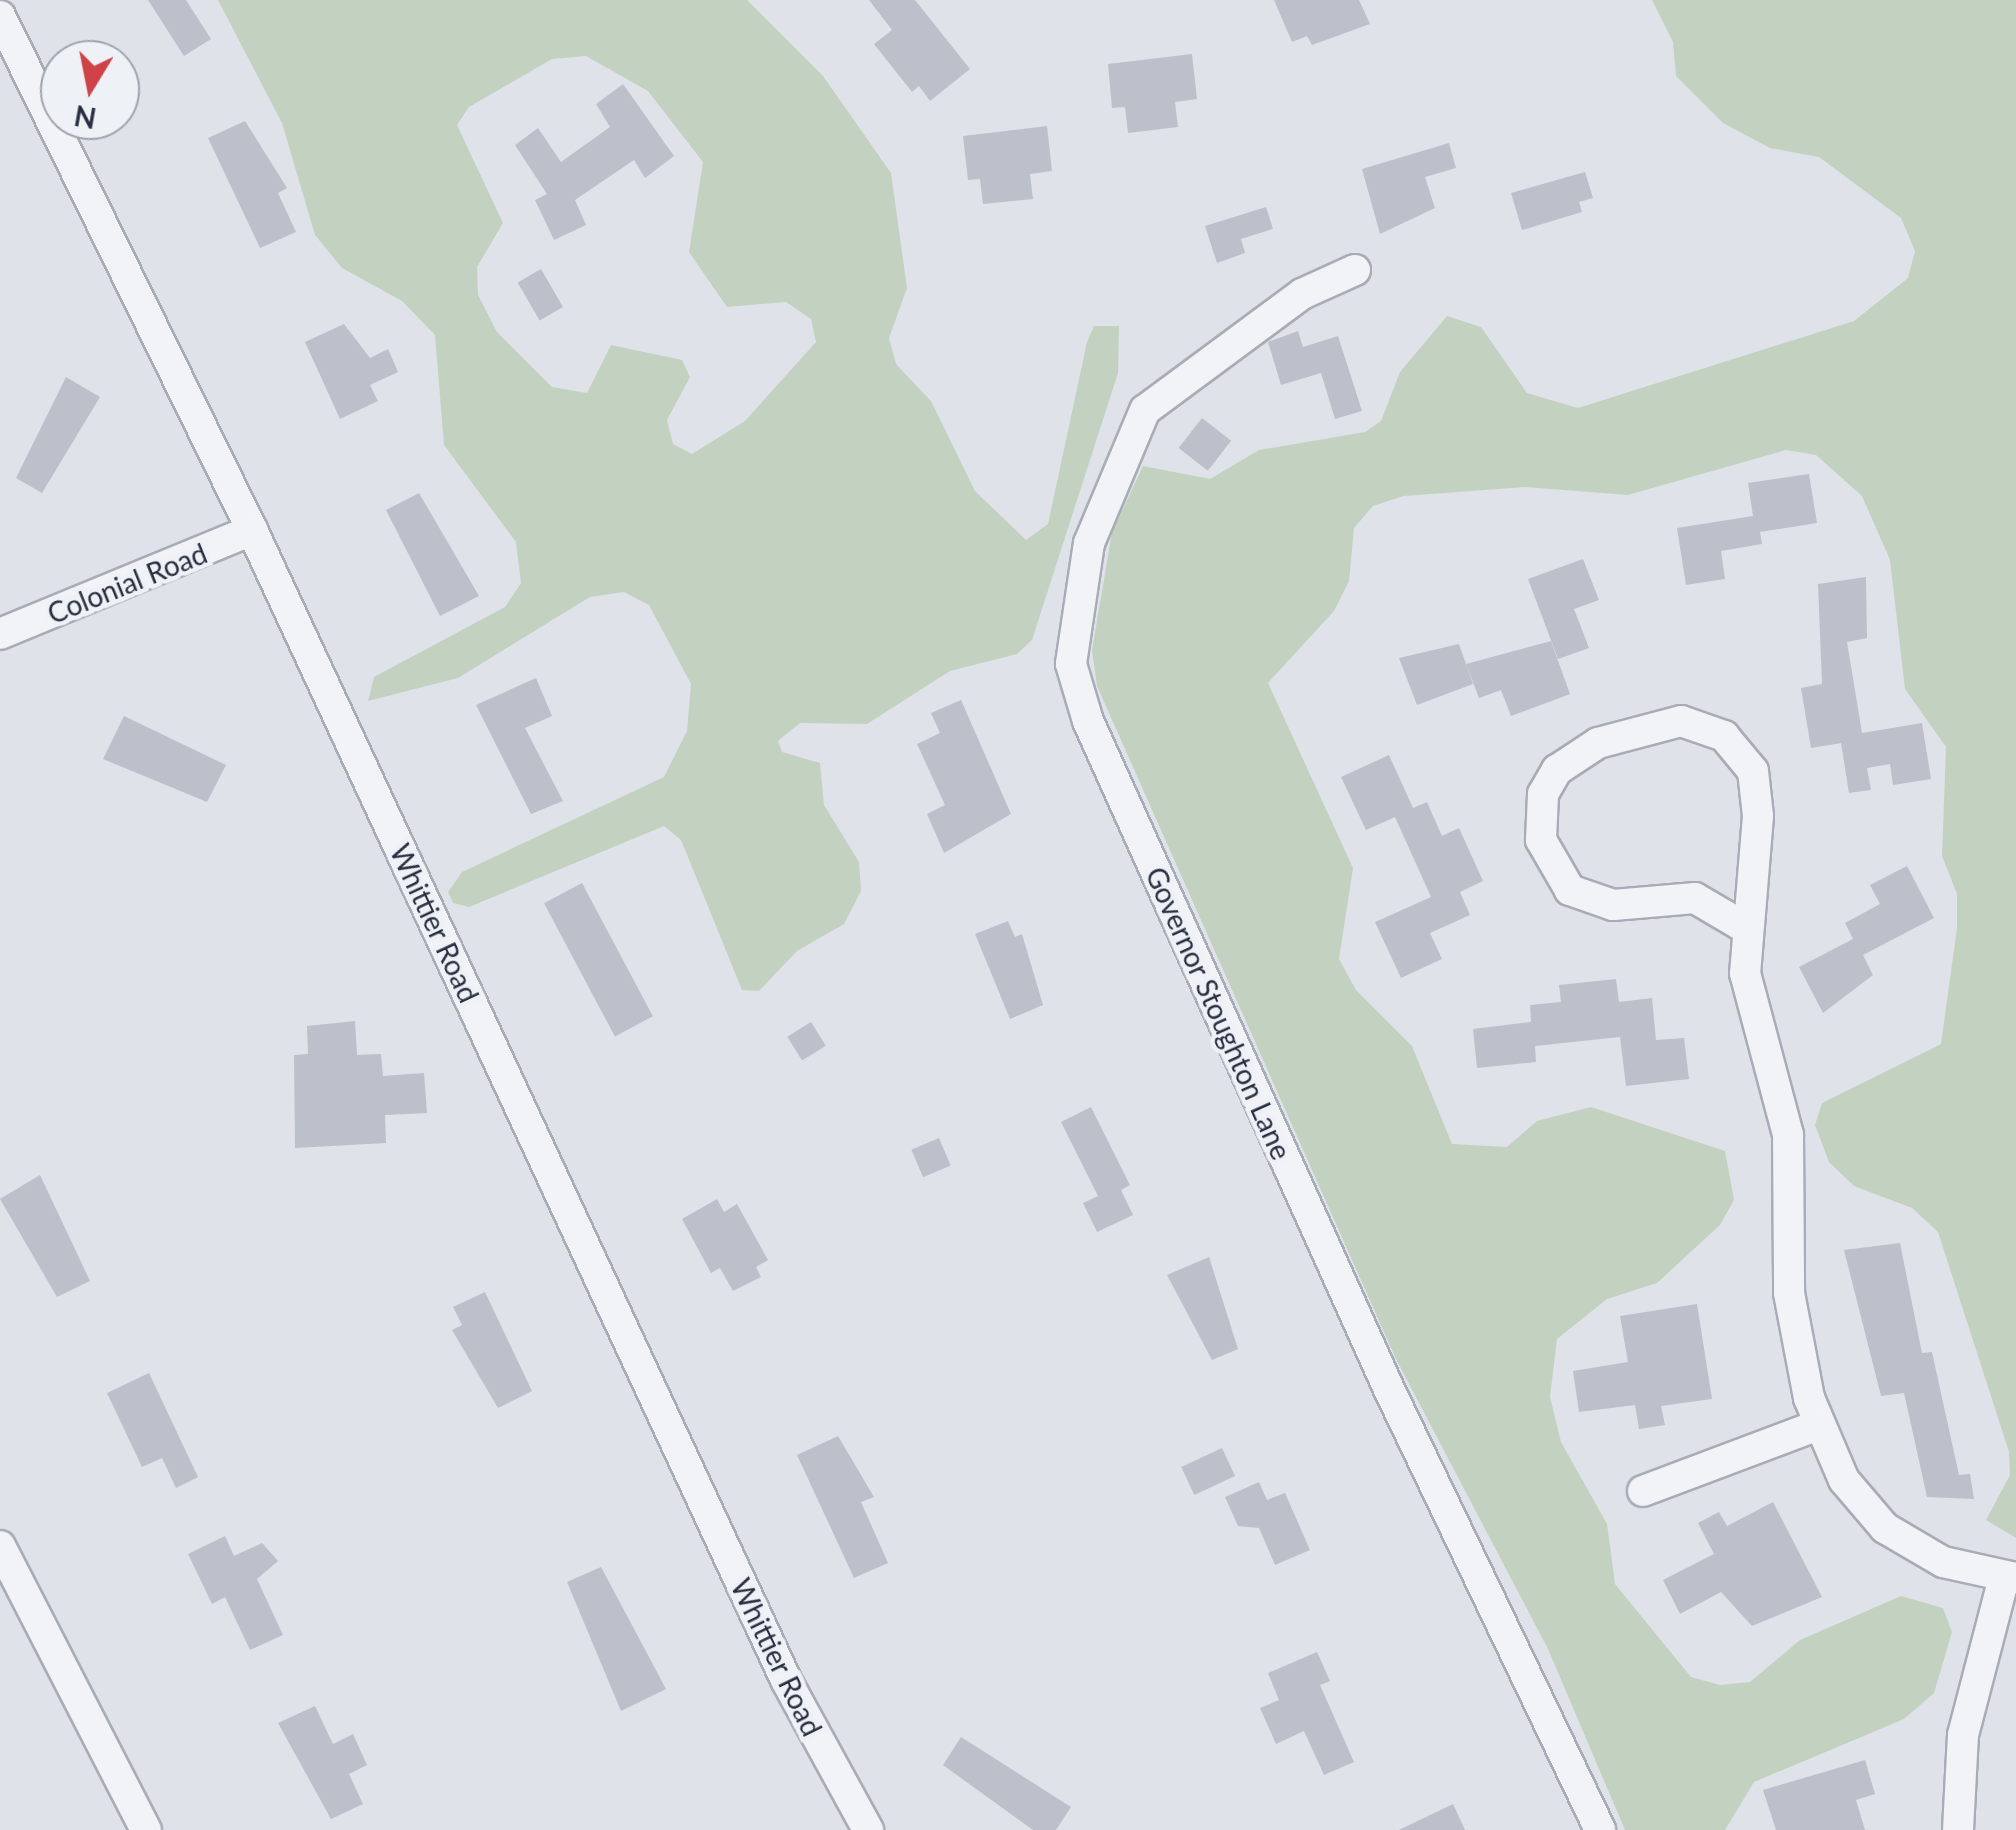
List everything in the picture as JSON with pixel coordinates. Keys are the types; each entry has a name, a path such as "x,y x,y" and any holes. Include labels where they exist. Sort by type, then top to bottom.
{"street":[{"name":"Whittier Road","path":"0,16 252,530 786,1680 868,1830"},
{"name":"Governor Stoughton Lane","path":"1355,270 1302,294 1145,410 1089,544 1071,664 1088,721 1388,1387 1600,1830"},
{"name":"Colonial Road","path":"0,634 252,530"},
{"path":"1746,928 1695,898 1613,905 1570,890 1541,840 1543,794 1557,770 1598,742 1666,722 1724,736 1757,784 1746,928 1750,1014 1788,1135 1792,1319 1818,1425 1856,1498 1885,1528 1943,1562 2010,1578 1963,1735 1958,1830"},
{"path":"1643,1491 1818,1425"},
{"path":"0,1546 146,1830"}],"green space":[{"path":"218,0 747,0 823,76 891,173 907,288 889,338 896,364 931,401 975,491 1026,540 1048,524 1087,342 1094,326 1119,326 1118,373 1032,640 1017,654 950,671 867,724 800,723 778,741 782,752 820,763 824,805 859,862 861,891 844,924 797,951 759,991 742,990 681,840 664,826 469,907 453,903 448,892 462,872 664,777 687,731 691,684 649,605 624,592 590,597 458,678 368,701 374,677 505,607 521,583 516,542 444,445 435,335 402,301 342,268 315,235 282,123","holes":["586,56 648,91 703,162 689,252 727,307 786,302 811,319 816,342 745,421 692,454 673,444 667,420 690,377 682,360 611,345 587,393 552,387 497,332 478,295 477,267 503,223 457,125 469,107 552,59"]},
{"path":"1652,0 2016,0 2016,1538 1986,1520 2010,1475 2009,1452 1938,1232 1912,1208 1854,1186 1829,1162 1815,1125 1822,1103 1941,1044 1957,928 1957,894 1942,856 1946,747 1905,689 1890,560 1862,496 1816,455 1786,450 1628,495 1525,487 1404,496 1373,506 1354,528 1349,581 1334,611 1268,683 1353,868 1339,959 1356,990 1412,1046 1452,1144 1507,1147 1537,1121 1591,1107 1725,1151 1734,1200 1720,1225 1657,1283 1607,1299 1557,1339 1550,1397 1561,1442 1607,1524 1615,1584 1691,1677 1720,1685 1750,1682 1800,1640 1901,1596 1943,1608 1952,1632 1934,1693 1904,1719 1754,1782 1725,1830 1625,1830 1548,1649 1396,1359 1097,686 1092,650 1112,532 1143,466 1210,479 1259,450 1365,432 1381,421 1400,372 1447,316 1481,327 1527,393 1578,408 1854,321 1908,278 1915,251 1901,218 1819,157 1770,148 1723,123 1676,76 1673,42"}],"building":[{"path":"148,0 186,0 211,39 184,56"},
{"path":"869,0 915,0 970,69 930,101 919,86 912,92 874,44 892,30"},
{"path":"1274,0 1359,0 1370,24 1312,45 1307,36 1292,42"},
{"path":"1192,54 1197,99 1175,102 1178,127 1128,133 1125,107 1112,108 1108,64"},
{"path":"623,84 674,156 645,178 634,160 575,200 586,225 554,240 535,200 547,194 515,145 538,128 561,162 610,127 596,104"},
{"path":"245,121 287,188 278,193 296,232 260,248 208,138"},
{"path":"1047,126 1052,171 1030,174 1033,199 983,204 980,179 968,180 963,136"},
{"path":"1449,143 1456,168 1425,177 1435,208 1380,234 1362,169"},
{"path":"1585,172 1593,198 1579,202 1582,212 1522,230 1511,193"},
{"path":"1266,207 1273,229 1241,239 1245,253 1217,263 1205,226"},
{"path":"541,269 563,307 540,321 518,282"},
{"path":"344,324 370,358 388,349 398,372 370,385 378,401 340,419 305,342"},
{"path":"1298,331 1303,347 1338,336 1362,411 1335,419 1321,373 1281,385 1268,342"},
{"path":"66,377 100,397 42,493 16,478"},
{"path":"1202,418 1231,441 1208,471 1179,448"},
{"path":"1809,474 1817,523 1760,532 1762,544 1721,551 1725,579 1686,585 1677,528 1753,516 1748,483"},
{"path":"419,493 479,596 440,616 386,510"},
{"path":"1583,559 1599,600 1574,609 1589,648 1558,659 1528,579"},
{"path":"1866,577 1867,638 1847,642 1862,733 1922,723 1931,779 1893,785 1890,764 1867,768 1871,790 1849,793 1841,743 1811,748 1801,688 1822,684 1818,584"},
{"path":"1551,641 1570,694 1511,716 1501,690 1479,698 1466,664"},
{"path":"1459,644 1473,684 1417,705 1399,658"},
{"path":"536,678 552,716 525,728 563,801 531,814 476,705"},
{"path":"961,700 1011,814 944,853 927,814 945,805 917,744 940,733 931,713"},
{"path":"124,716 226,765 207,802 103,759"},
{"path":"1389,755 1413,808 1427,802 1442,836 1459,828 1483,881 1460,892 1470,915 1430,933 1442,959 1401,978 1375,922 1431,897 1395,817 1366,830 1341,777"},
{"path":"1907,866 1934,918 1863,955 1873,975 1823,1013 1799,967 1853,939 1845,923 1880,904 1870,885"},
{"path":"582,883 653,1016 615,1037 544,903"},
{"path":"1008,921 1015,937 1022,934 1043,1005 1010,1019 975,934"},
{"path":"1616,979 1619,1002 1652,998 1656,1040 1684,1038 1689,1079 1626,1086 1620,1037 1535,1046 1536,1062 1477,1068 1473,1029 1531,1022 1530,1005 1561,1002 1559,985"},
{"path":"355,1021 357,1055 381,1054 383,1076 424,1073 427,1113 385,1115 386,1143 295,1148 294,1055 308,1054 307,1026"},
{"path":"811,1022 826,1046 802,1061 787,1037"},
{"path":"1091,1107 1130,1185 1121,1190 1133,1215 1097,1232 1083,1203 1098,1196 1061,1122"},
{"path":"939,1138 951,1166 923,1177 911,1150"},
{"path":"40,1175 90,1281 57,1297 0,1199"},
{"path":"717,1199 724,1212 737,1204 768,1260 756,1267 761,1277 733,1291 720,1268 711,1273 682,1219"},
{"path":"1900,1243 1922,1353 1932,1352 1959,1475 1970,1474 1974,1499 1927,1497 1904,1393 1881,1396 1844,1250"},
{"path":"1209,1257 1238,1349 1212,1360 1167,1275"},
{"path":"485,1292 532,1391 498,1408 452,1330 462,1325 453,1307"},
{"path":"1697,1304 1712,1399 1661,1406 1665,1425 1639,1429 1635,1405 1579,1412 1573,1371 1628,1362 1620,1316"},
{"path":"149,1373 198,1477 176,1488 162,1458 142,1467 107,1393"},
{"path":"838,1436 874,1497 861,1502 888,1563 854,1578 797,1455"},
{"path":"1222,1448 1235,1476 1194,1495 1181,1467"},
{"path":"1259,1482 1267,1500 1285,1493 1310,1550 1275,1565 1259,1528 1238,1526 1225,1497"},
{"path":"1773,1502 1822,1597 1752,1626 1721,1592 1680,1614 1663,1580 1714,1554 1698,1523 1719,1512 1727,1526"},
{"path":"225,1536 234,1556 262,1543 278,1561 257,1579 283,1635 250,1650 225,1597 212,1604 188,1554"},
{"path":"601,1567 666,1689 621,1711 567,1582"},
{"path":"1317,1652 1330,1681 1320,1685 1354,1762 1324,1775 1304,1731 1276,1744 1260,1708 1279,1700 1268,1673"},
{"path":"315,1706 333,1744 353,1734 367,1765 349,1774 363,1804 331,1819 278,1723"},
{"path":"961,1737 1071,1807 1056,1830 1033,1830 943,1765"},
{"path":"1865,1760 1875,1794 1856,1800 1865,1830 1776,1830 1763,1790"},
{"path":"1453,1804 1465,1830 1399,1830"}]}
